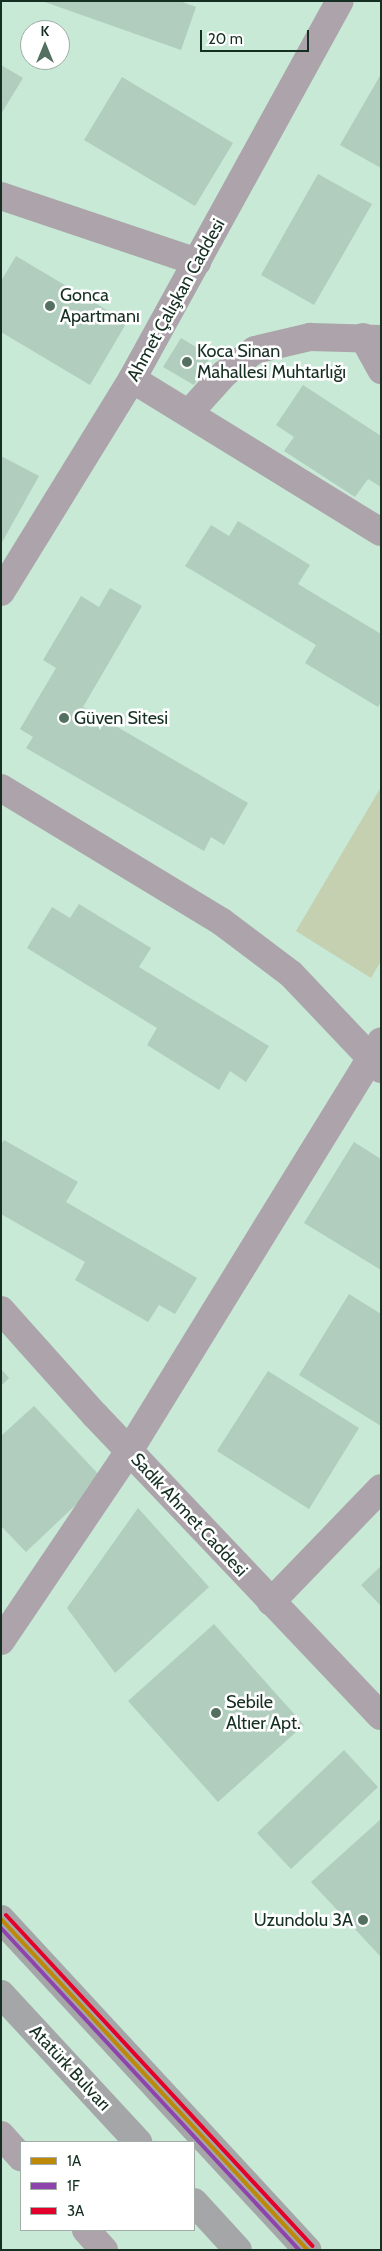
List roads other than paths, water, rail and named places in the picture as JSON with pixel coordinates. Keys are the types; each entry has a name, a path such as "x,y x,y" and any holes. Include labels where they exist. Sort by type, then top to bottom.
{"main road":[{"path":"1,1919 308,2250"},
{"name":"Atatürk Bulvarı","path":"4,2003 137,2141"},
{"path":"195,2203 238,2250"}],"street":[{"name":"Ahmet Çalışkan Caddesi","path":"1,592 132,378 197,262 333,9"},
{"path":"1,196 197,262"},
{"path":"188,413 224,374 255,350 310,337 372,338 381,370"},
{"path":"132,378 381,532"},
{"path":"1,788 222,922 291,974 378,1056 129,1451 1,1641"},
{"name":"Sadık Ahmet Caddesi","path":"1,1310 129,1451 381,1716"},
{"path":"271,1602 381,1488"},
{"path":"1,2135 20,2156"},
{"path":"87,2231 104,2250"}],"place":[{"name":"Gonca Apartmanı","path":"50,306"},
{"name":"Koca Sinan Mahallesi Muhtarlığı","path":"187,362"},
{"name":"Güven Sitesi","path":"64,718"},
{"name":"Sebile Altıer Apt.","path":"216,1713"},
{"name":"Uzundolu 3A","path":"363,1920"}]}
